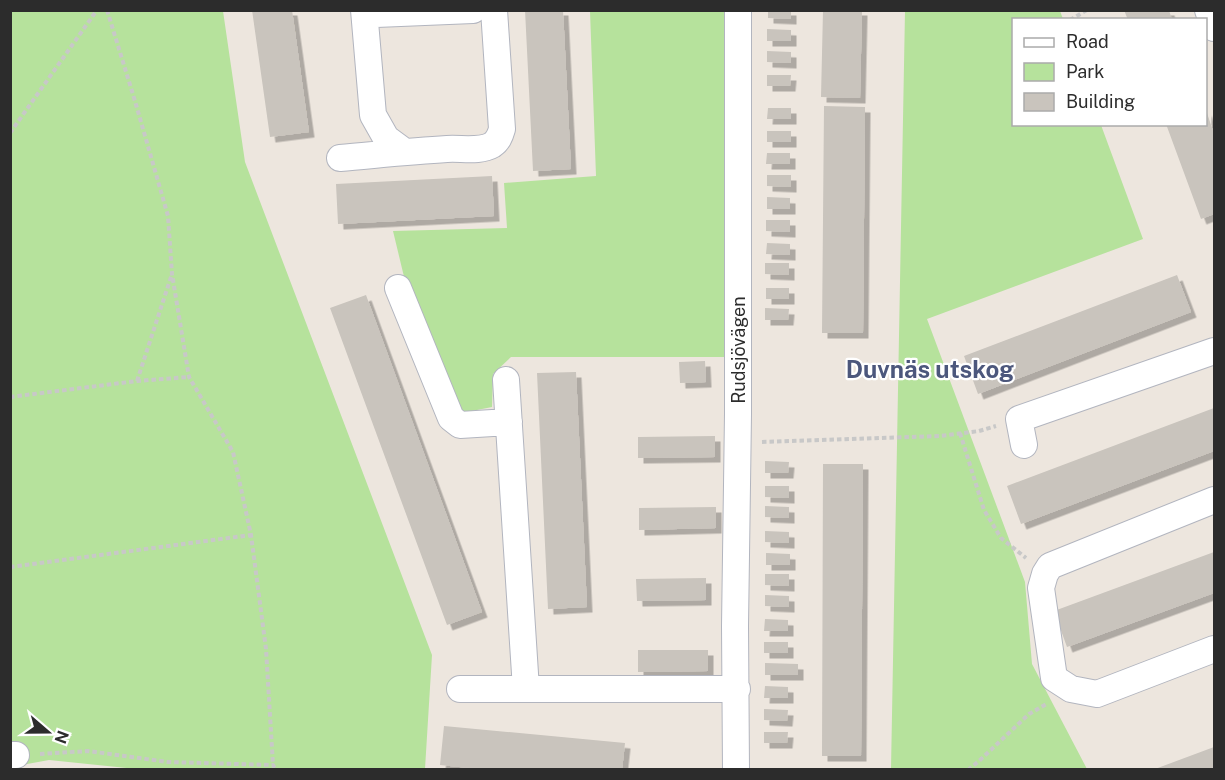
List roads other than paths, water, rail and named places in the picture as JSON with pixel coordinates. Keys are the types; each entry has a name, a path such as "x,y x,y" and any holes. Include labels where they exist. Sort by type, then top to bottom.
{"street":[{"path":"405,152 386,138 372,115 366,10 376,14 473,10"},
{"path":"340,158 462,148 480,149 498,141 502,129 494,10"},
{"name":"Rudsjövägen","path":"736,770 738,10"},
{"path":"1208,10 1215,28"},
{"path":"398,288 451,418 460,425 509,422"},
{"path":"1024,445 1019,419 1215,351"},
{"path":"506,380 526,689"},
{"path":"1215,500 1050,566 1041,588 1054,678 1071,689 1097,694 1215,649"},
{"path":"460,689 737,689"}],"district":[{"name":"Duvnäs utskog","path":"930,369"}]}
